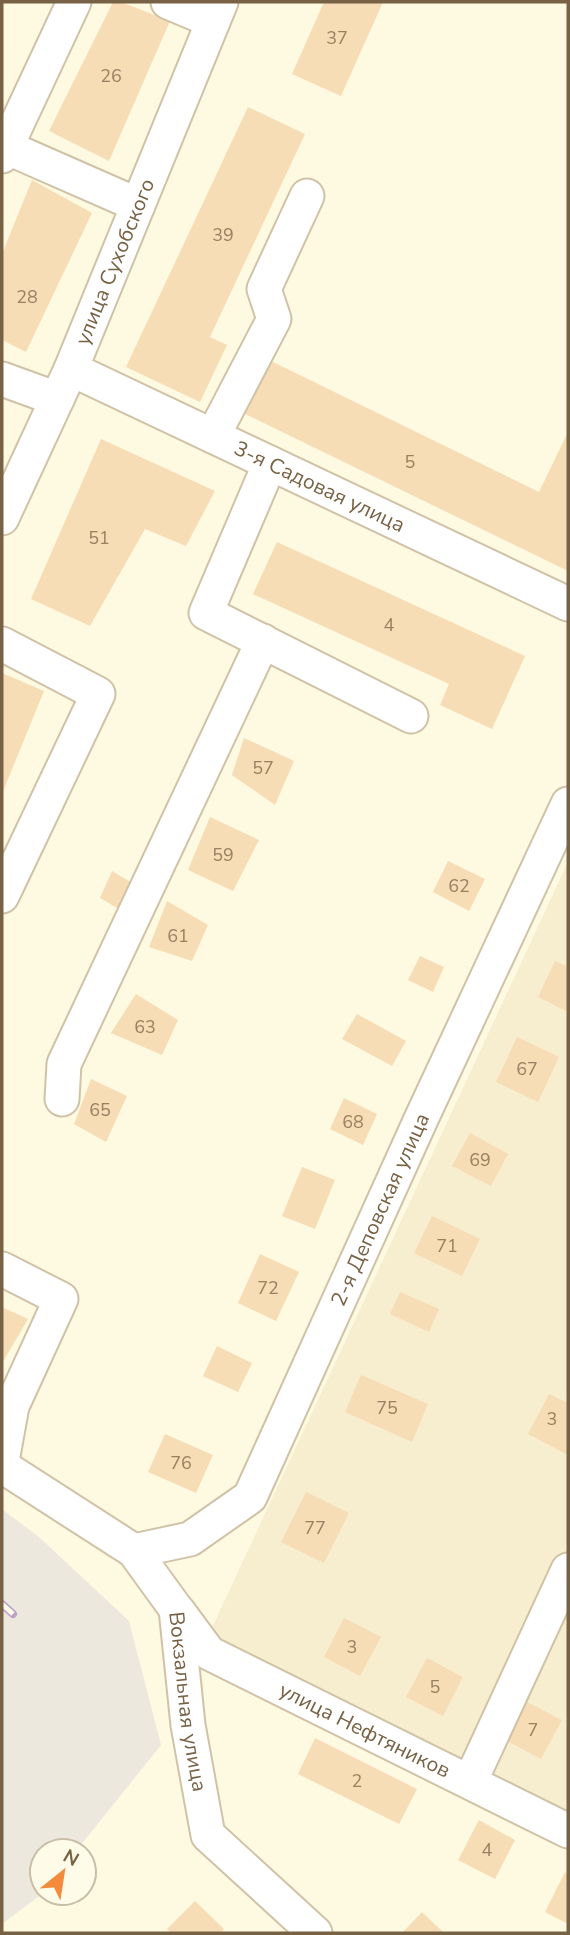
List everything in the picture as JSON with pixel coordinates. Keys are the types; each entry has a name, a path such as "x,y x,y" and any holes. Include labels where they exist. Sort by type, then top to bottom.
{"street":[{"path":"74,2 4,152 138,205"},
{"path":"168,2 217,11"},
{"name":"улица Сухобского","path":"2,518 71,369 217,11"},
{"path":"212,436 274,319 264,289 307,196"},
{"name":"3-я Садовая улица","path":"71,369 568,604"},
{"path":"2,379 57,399"},
{"path":"270,463 206,612 411,716"},
{"path":"62,1099 64,1064 263,641"},
{"path":"2,644 98,694 2,896"},
{"name":"2-я Деповская улица","path":"134,1551 190,1539 250,1497 422,1116 568,804"},
{"path":"2,1269 61,1299 12,1406 2,1463"},
{"name":"Вокзальная улица","path":"2,1463 134,1551 176,1609 188,1725 208,1835 315,1933"},
{"path":"470,1782 568,1570"},
{"name":"улица Нефтяников","path":"176,1609 209,1653 568,1831"}],"shaded area":[{"path":"568,862 568,1552 467,1765 237,1654 211,1630"},
{"path":"2,1509 40,1538 129,1621 161,1745 87,1837 28,1837 28,1904 2,1924"},
{"path":"568,1588 568,1819 480,1776"}],"building":[{"path":"113,2 121,2 170,21 109,161 49,131"},
{"path":"324,2 383,2 341,96 292,74"},
{"path":"248,107 305,134 210,337 227,345 200,402 126,367"},
{"path":"32,180 92,213 26,352 2,340 2,254"},
{"path":"271,361 539,492 568,432 568,571 245,414"},
{"path":"101,439 215,491 186,546 145,529 90,626 31,599"},
{"path":"277,542 525,656 492,729 440,705 449,684 253,594"},
{"path":"2,673 44,691 2,794"},
{"path":"244,738 294,761 275,805 232,775"},
{"path":"210,817 259,840 233,891 188,870"},
{"path":"448,861 485,879 469,911 433,892"},
{"path":"112,871 132,883 119,909 100,898"},
{"path":"167,901 208,925 192,961 149,947"},
{"path":"420,956 444,967 433,992 408,980"},
{"path":"555,961 568,967 568,1012 538,997"},
{"path":"136,994 178,1020 162,1055 111,1033"},
{"path":"357,1014 406,1041 392,1066 342,1039"},
{"path":"517,1037 559,1057 538,1102 496,1082"},
{"path":"91,1079 127,1096 106,1142 74,1124"},
{"path":"344,1098 377,1114 363,1145 330,1129"},
{"path":"470,1133 508,1154 491,1186 452,1166"},
{"path":"302,1167 335,1180 315,1229 282,1216"},
{"path":"432,1216 480,1239 462,1276 414,1253"},
{"path":"260,1254 299,1272 276,1321 238,1303"},
{"path":"400,1292 439,1309 429,1332 390,1314"},
{"path":"2,1307 28,1319 4,1360 2,1359"},
{"path":"217,1346 252,1363 238,1392 203,1376"},
{"path":"361,1375 428,1404 412,1442 345,1412"},
{"path":"549,1394 568,1403 568,1455 528,1434"},
{"path":"165,1434 213,1455 196,1493 148,1472"},
{"path":"306,1492 349,1513 324,1563 281,1542"},
{"path":"344,1618 381,1637 360,1676 324,1657"},
{"path":"427,1658 463,1677 443,1716 406,1697"},
{"path":"525,1701 562,1720 541,1759 505,1740"},
{"path":"315,1738 417,1789 399,1824 298,1774"},
{"path":"479,1820 515,1840 495,1879 458,1860"},
{"path":"565,1872 568,1874 568,1924 545,1912"},
{"path":"195,1901 224,1929 221,1933 171,1933 167,1929"},
{"path":"422,1912 444,1933 402,1933"}],"railway":[{"path":"2,1604 13,1614"}]}
